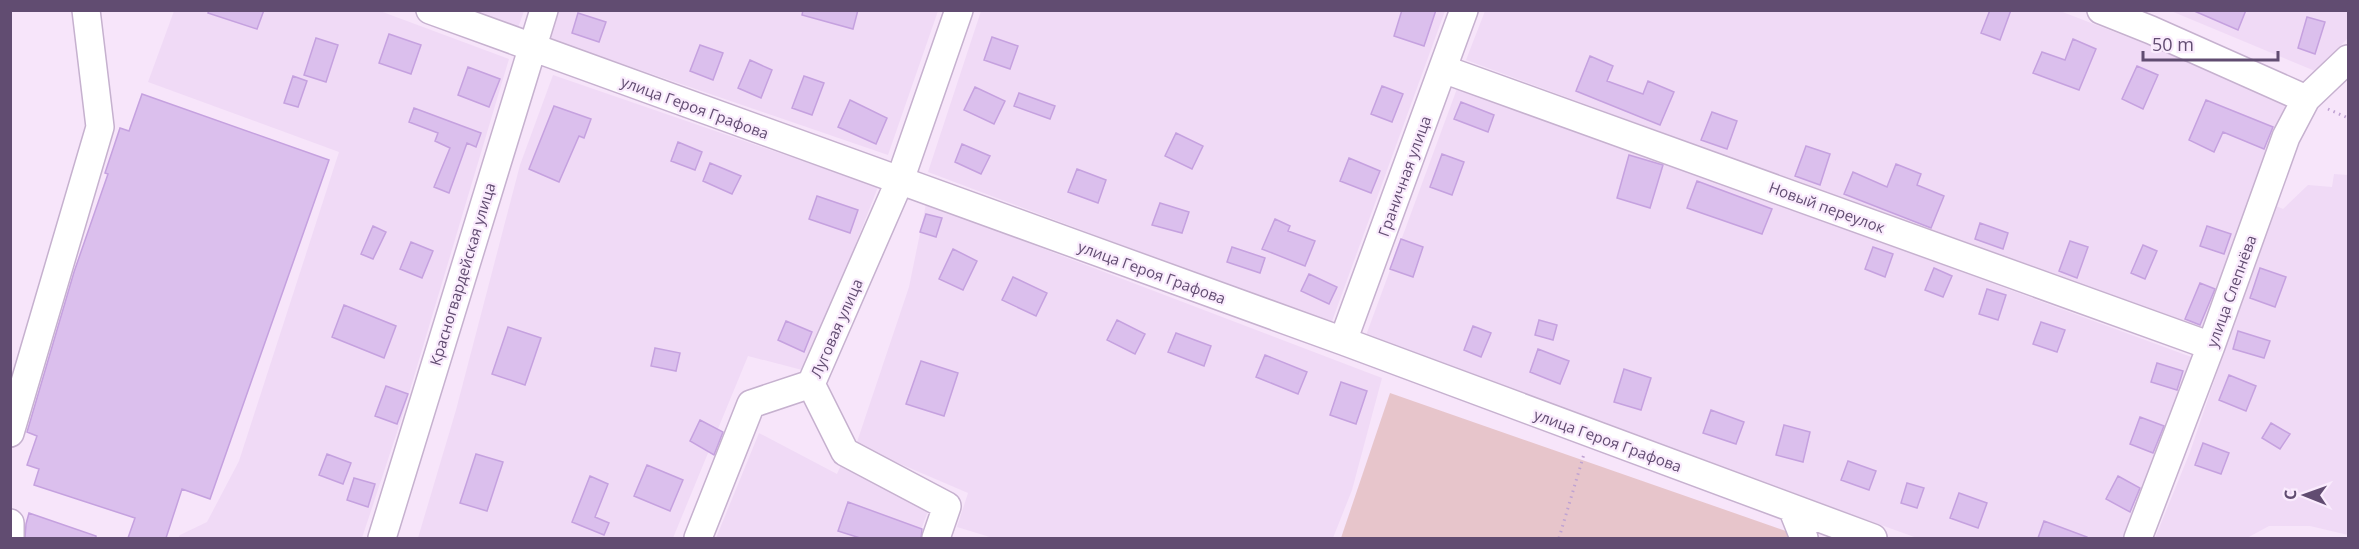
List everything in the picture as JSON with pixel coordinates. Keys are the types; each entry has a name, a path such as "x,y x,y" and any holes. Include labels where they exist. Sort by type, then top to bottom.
{"street":[{"path":"10,433 100,127 86,10"},
{"name":"улица Героя Графова","path":"430,10 1343,341 1873,538"},
{"name":"Красногвардейская улица","path":"382,538 544,10"},
{"name":"Луговая улица","path":"698,538 751,404 811,384 900,180 960,10"},
{"name":"Граничная улица","path":"1343,341 1464,10"},
{"path":"2101,10 2306,99"},
{"name":"улица Слепнёва","path":"2138,538 2211,346 2286,137 2306,99 2349,59"},
{"name":"Новый переулок","path":"1443,69 2211,346"},
{"path":"811,384 846,452 947,506 936,538"},
{"path":"1792,508 1804,538"},
{"path":"10,523 10,537"}],"path":[{"path":"1559,538 1591,434"}],"shaded area":[{"path":"174,11 380,11 509,59 401,420 362,538 178,538 207,522 239,461 339,152 148,82"},
{"path":"472,11 524,11 518,28"},
{"path":"557,11 938,11 888,155 547,38"},
{"path":"981,11 1445,11 1331,324 928,172"},
{"path":"1485,11 2060,11 2293,101 2202,332 1466,60"},
{"path":"2171,11 2348,11 2348,38 2315,71"},
{"path":"553,75 878,187 806,371 748,356 673,538 418,538 456,410 520,165"},
{"path":"1458,86 2194,358 2125,538 1917,538 1365,338"},
{"path":"2334,174 2348,175 2348,535 2310,526 2269,526 2247,538 2155,538 2190,452 2274,205 2283,209 2308,185 2332,187"},
{"path":"926,204 1382,378 1352,490 1333,538 993,538 957,527 968,493 856,445 909,287"},
{"path":"1390,393 1806,538 1341,538"},
{"path":"759,433 837,474 845,456 931,503 918,538 716,538"}],"building":[{"path":"209,10 264,10 257,29 208,13"},
{"path":"803,10 858,10 853,29 802,15"},
{"path":"1402,10 1436,10 1424,46 1394,36"},
{"path":"1990,10 2011,10 2000,40 1981,33"},
{"path":"2192,10 2246,10 2238,30"},
{"path":"578,13 606,22 599,42 572,33"},
{"path":"2307,17 2325,22 2315,54 2298,48"},
{"path":"389,34 421,45 411,74 379,63"},
{"path":"992,37 1018,46 1010,69 984,60"},
{"path":"316,38 338,45 326,82 304,75"},
{"path":"2073,39 2096,49 2079,90 2033,73 2042,52 2065,60"},
{"path":"700,45 723,53 713,80 690,71"},
{"path":"1590,56 1613,66 1607,81 1643,94 1648,81 1674,92 1660,125 1576,91"},
{"path":"750,60 772,70 761,98 738,88"},
{"path":"2137,66 2158,75 2143,109 2122,99"},
{"path":"468,67 500,79 489,107 458,95"},
{"path":"293,76 307,81 298,107 284,103"},
{"path":"804,76 824,83 812,115 792,108"},
{"path":"1382,86 1403,94 1392,122 1371,114"},
{"path":"975,87 1005,101 994,124 964,110"},
{"path":"1019,93 1055,106 1050,119 1014,106"},
{"path":"142,94 329,160 210,499 182,489 166,538 128,538 135,518 34,485 39,469 27,465 37,436 27,432 74,272 108,174 105,173 120,128 129,131"},
{"path":"850,100 887,118 876,144 838,127"},
{"path":"2206,100 2273,127 2264,149 2223,132 2214,152 2189,140"},
{"path":"1461,102 1494,115 1488,132 1454,119"},
{"path":"554,106 591,119 584,138 579,136 559,182 529,169"},
{"path":"414,108 481,133 476,147 467,143 449,193 434,187 450,148 435,141 438,133 409,122"},
{"path":"1712,112 1737,121 1727,149 1701,140"},
{"path":"1176,133 1203,146 1192,169 1165,156"},
{"path":"678,142 702,152 695,170 671,161"},
{"path":"962,144 990,156 981,174 955,162"},
{"path":"1806,146 1830,154 1820,185 1795,176"},
{"path":"1442,154 1464,162 1452,195 1430,187"},
{"path":"1629,155 1663,165 1650,208 1617,198"},
{"path":"1349,158 1380,171 1371,193 1340,181"},
{"path":"710,163 741,176 732,194 703,181"},
{"path":"1896,164 1921,174 1917,185 1944,196 1931,228 1844,194 1853,172 1887,187"},
{"path":"1077,169 1106,180 1098,203 1068,192"},
{"path":"1697,181 1772,209 1762,234 1687,208"},
{"path":"817,196 858,210 850,233 809,219"},
{"path":"1160,203 1189,212 1182,233 1152,225"},
{"path":"926,214 942,218 936,237 920,232"},
{"path":"1275,219 1290,226 1288,231 1315,241 1305,266 1262,249"},
{"path":"1980,223 2008,233 2003,249 1975,239"},
{"path":"373,226 386,232 373,259 361,254"},
{"path":"2207,226 2231,234 2224,254 2200,246"},
{"path":"1401,239 1423,247 1413,277 1390,269"},
{"path":"2070,241 2088,247 2077,278 2059,271"},
{"path":"411,242 433,251 422,278 400,269"},
{"path":"2143,245 2157,251 2145,279 2131,273"},
{"path":"1232,247 1265,258 1260,273 1227,262"},
{"path":"1873,247 1893,254 1885,277 1865,269"},
{"path":"953,249 977,261 963,290 939,279"},
{"path":"1934,268 1952,276 1943,297 1925,290"},
{"path":"2260,268 2286,277 2275,307 2250,298"},
{"path":"1309,274 1337,287 1329,304 1301,291"},
{"path":"1013,277 1047,293 1036,316 1002,300"},
{"path":"2200,283 2215,289 2200,325 2185,319"},
{"path":"1987,289 2006,295 1998,320 1979,314"},
{"path":"344,305 396,326 384,358 332,337"},
{"path":"1117,320 1145,334 1135,354 1107,340"},
{"path":"1539,320 1557,325 1553,340 1535,335"},
{"path":"786,321 812,332 804,352 778,340"},
{"path":"2041,322 2065,330 2057,352 2033,344"},
{"path":"1473,326 1491,333 1481,357 1464,350"},
{"path":"508,327 541,338 525,385 492,374"},
{"path":"2238,331 2270,341 2264,358 2233,349"},
{"path":"1176,333 1211,346 1204,366 1168,352"},
{"path":"655,348 680,353 676,371 651,366"},
{"path":"1538,349 1569,361 1560,384 1530,372"},
{"path":"1265,355 1307,372 1298,394 1256,377"},
{"path":"921,361 958,373 944,416 906,404"},
{"path":"2157,363 2183,371 2177,390 2151,382"},
{"path":"1624,369 1651,378 1641,410 1614,402"},
{"path":"2229,375 2256,386 2246,411 2219,400"},
{"path":"1341,382 1367,391 1356,424 1330,415"},
{"path":"386,386 408,394 397,424 375,416"},
{"path":"1711,410 1744,422 1736,444 1703,433"},
{"path":"2140,417 2164,426 2153,453 2130,444"},
{"path":"700,420 723,432 714,455 690,441"},
{"path":"2271,423 2290,434 2280,449 2262,438"},
{"path":"1784,425 1810,432 1803,462 1776,455"},
{"path":"2203,443 2229,453 2221,474 2195,465"},
{"path":"327,454 351,463 343,484 319,475"},
{"path":"476,454 503,462 487,511 460,503"},
{"path":"1848,461 1876,471 1869,490 1841,480"},
{"path":"647,465 683,480 670,511 634,496"},
{"path":"590,476 608,484 595,517 609,523 604,535 572,522"},
{"path":"2118,476 2140,488 2130,512 2106,499"},
{"path":"354,478 375,484 368,507 347,500"},
{"path":"1907,483 1924,488 1917,508 1901,503"},
{"path":"1959,493 1987,503 1978,528 1950,518"},
{"path":"848,502 922,529 921,538 860,538 838,531"},
{"path":"29,513 96,536 96,538 25,538"},
{"path":"2044,521 2087,537 2087,538 2038,538"}]}
